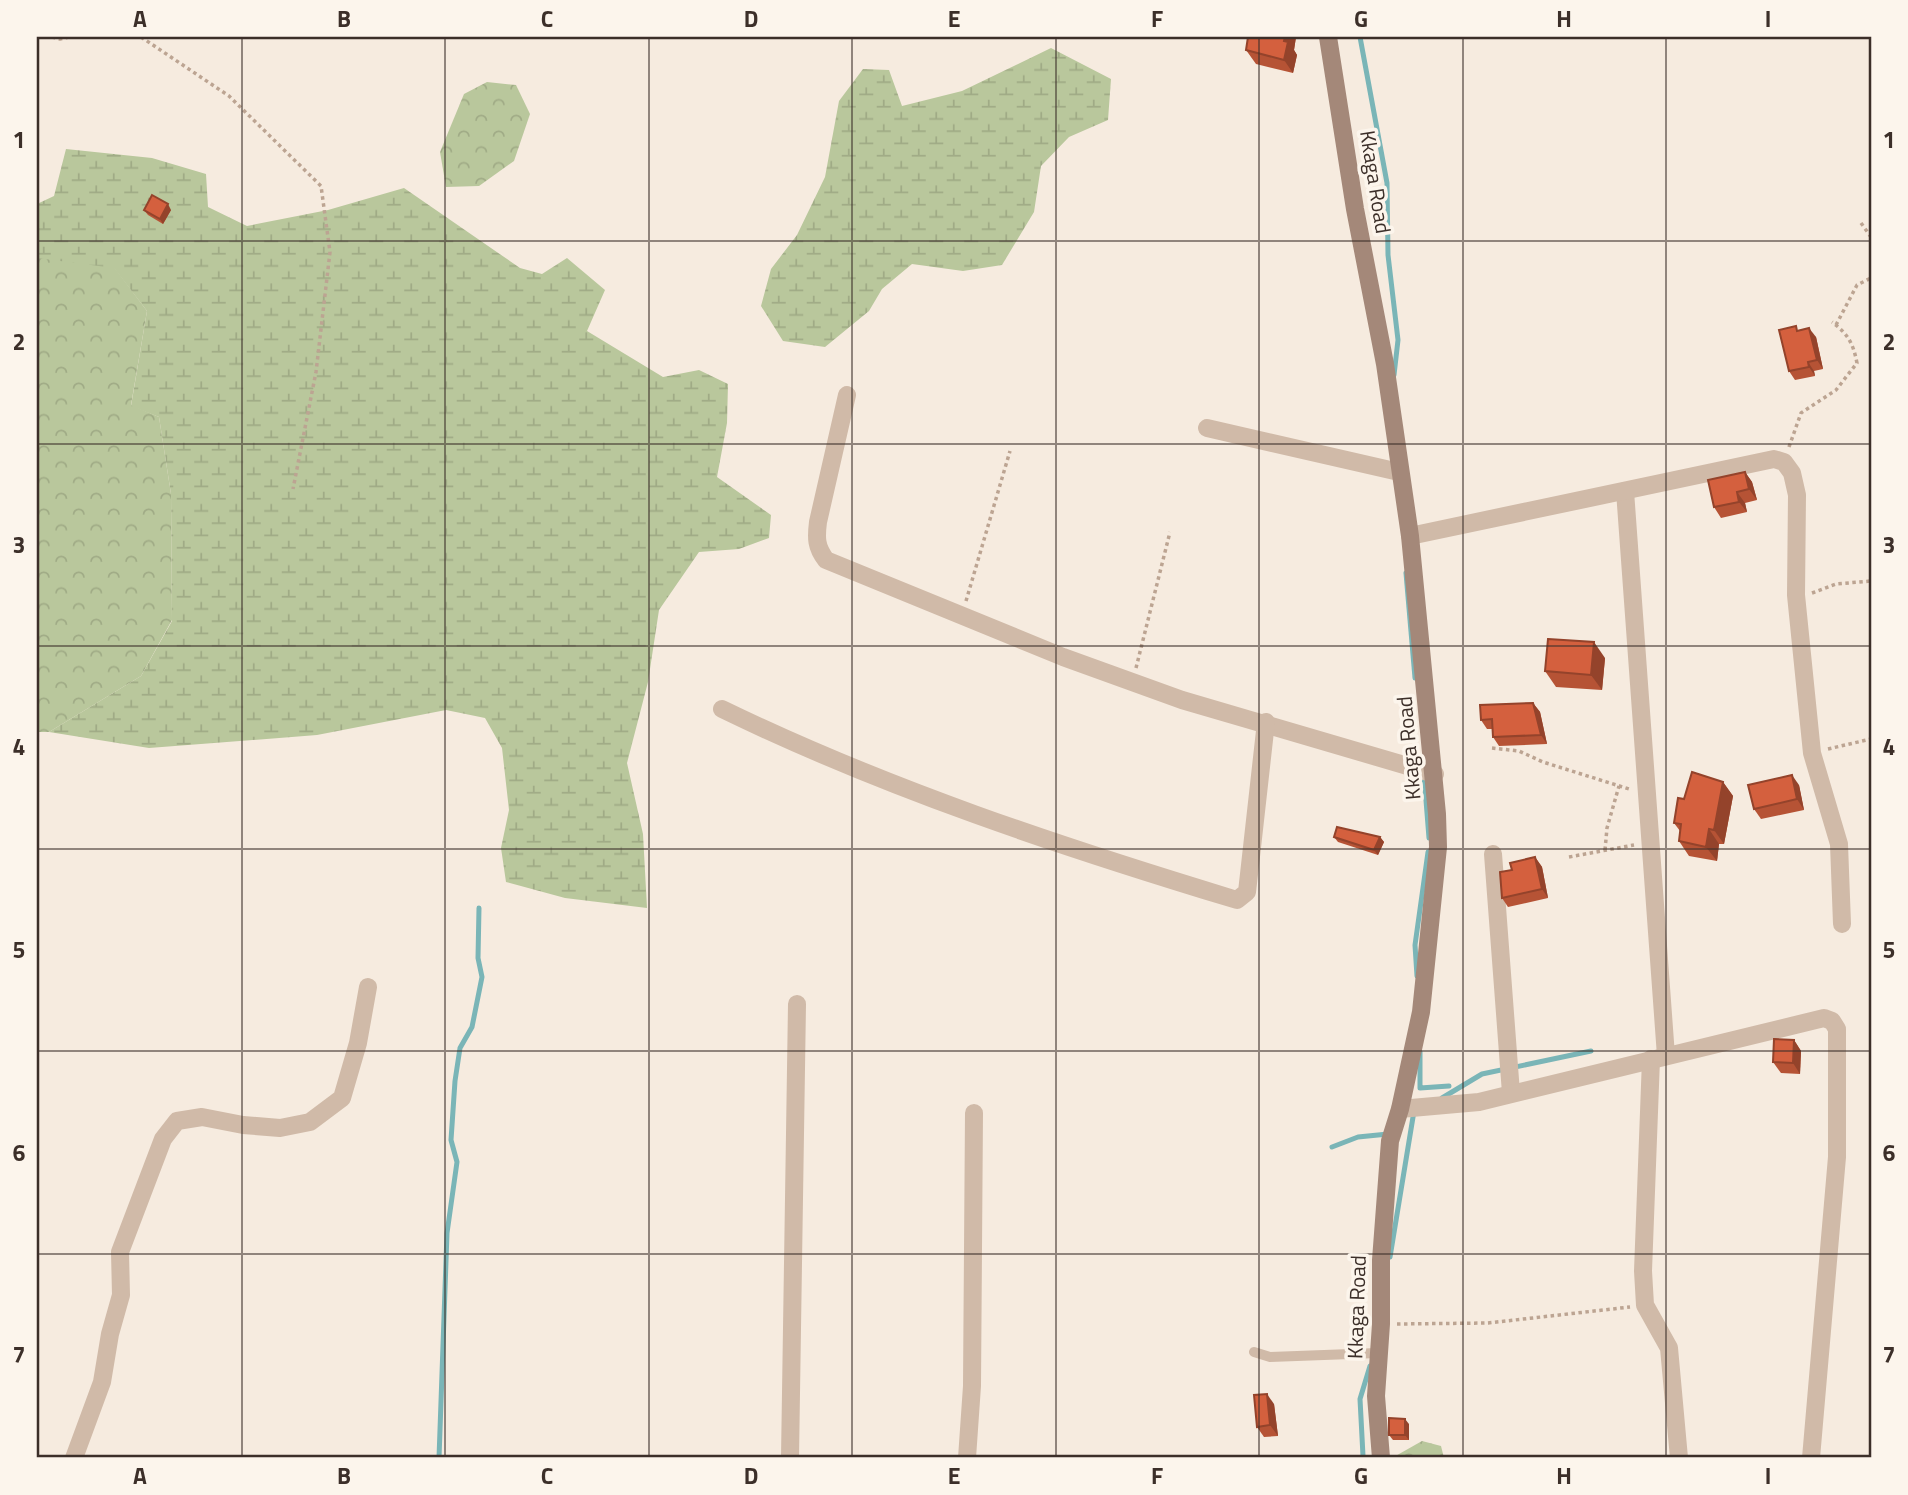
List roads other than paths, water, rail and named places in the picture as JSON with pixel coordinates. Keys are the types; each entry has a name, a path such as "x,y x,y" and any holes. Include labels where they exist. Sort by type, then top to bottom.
{"street":[{"name":"Kkaga Road","path":"1328,37 1355,209 1385,364 1410,537 1435,774 1438,847 1421,1012 1400,1109 1390,1141 1381,1260 1381,1324 1376,1396 1381,1458"},
{"path":"847,395 818,522 818,550 826,560 1063,657 1133,680 1182,700 1266,722 1435,774"},
{"path":"1207,428 1399,472"},
{"path":"1410,537 1774,459 1784,462 1792,473 1797,495 1796,596 1812,753 1839,844 1842,925"},
{"path":"1625,491 1650,842 1658,1057 1643,1271 1645,1305 1669,1348 1679,1458"},
{"path":"722,709 763,729 997,824 1237,900 1247,892 1266,722"},
{"path":"1493,854 1511,1093"},
{"path":"75,1458 102,1382 110,1334 121,1295 120,1252 163,1139 177,1121 202,1117 243,1125 280,1128 310,1122 342,1098 358,1043 368,987"},
{"path":"790,1458 797,1004"},
{"path":"1400,1109 1479,1102 1824,1018 1832,1021 1837,1029 1837,1157 1811,1458"},
{"path":"967,1458 972,1386 974,1113"}],"lane":[{"path":"1254,1352 1270,1357 1378,1353"}],"waterway":[{"path":"1360,37 1387,183 1388,255 1398,340 1394,375"},
{"path":"1406,573 1415,678"},
{"path":"1424,775 1429,838"},
{"path":"1417,976 1415,945 1428,852"},
{"path":"439,1458 447,1233 457,1162 451,1140 455,1081 460,1048 472,1027 482,977 478,958 479,908"},
{"path":"1442,1098 1482,1074 1591,1051"},
{"path":"1420,1052 1420,1088 1449,1086"},
{"path":"1390,1257 1414,1111"},
{"path":"1332,1147 1358,1137 1388,1134"},
{"path":"1363,1456 1360,1399 1370,1366"}]}
